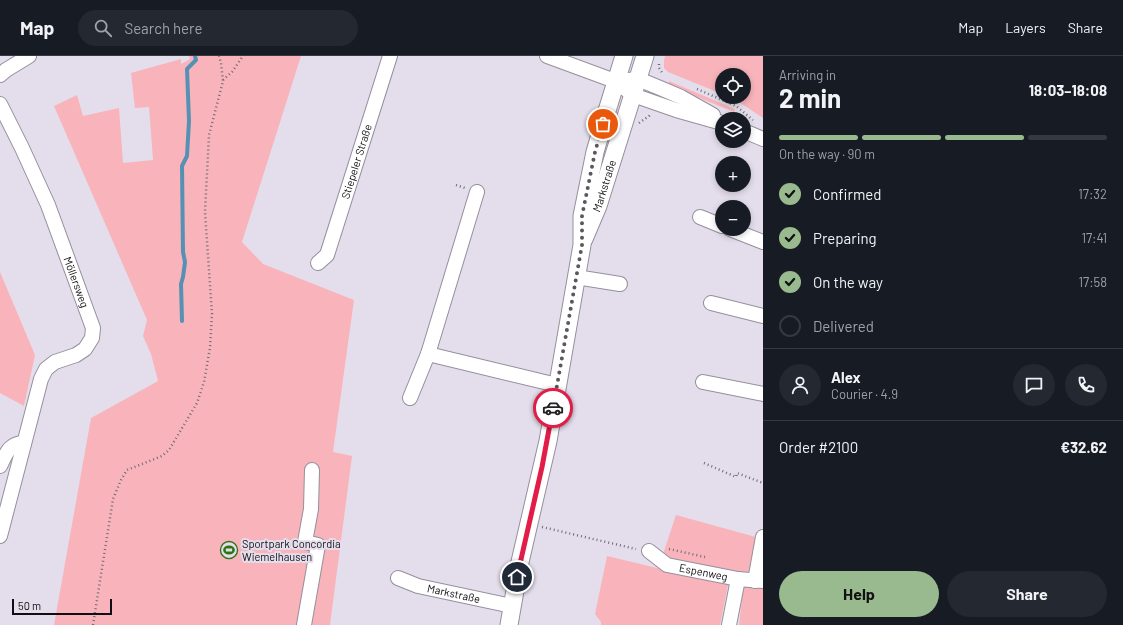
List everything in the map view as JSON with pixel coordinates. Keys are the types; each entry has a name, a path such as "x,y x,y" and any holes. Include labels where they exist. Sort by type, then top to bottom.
{"main road":[{"name":"Markstraße","path":"509,625 520,562 548,441 558,385 582,245 582,216 595,152 624,56"},
{"name":"Markstraße","path":"582,245 598,206 635,87 652,59"}],"street":[{"path":"0,75 28,56"},
{"name":"Stiepeler Straße","path":"318,263 327,255 390,56"},
{"path":"547,56 635,87 681,97 715,116"},
{"path":"635,87 676,110 715,122"},
{"name":"Möllersweg","path":"0,104 48,205 93,328 92,338 85,349 76,355 55,362 46,369 41,380 0,536"},
{"path":"751,134 763,139"},
{"path":"410,398 428,354 477,192"},
{"path":"700,217 715,223"},
{"path":"748,236 763,242"},
{"path":"576,277 620,284"},
{"path":"712,303 763,316"},
{"path":"428,354 558,385"},
{"path":"703,382 763,394"},
{"path":"0,466 13,445 24,443"},
{"path":"304,625 318,545 305,542 311,508 312,470"},
{"path":"759,581 763,537"},
{"name":"Espenweg","path":"650,552 667,565 759,581"},
{"name":"Markstraße","path":"398,578 418,586 512,606"},
{"path":"729,625 738,578"}],"path":[{"path":"93,625 113,499 121,480 127,470 162,456 169,450 198,403 204,382 210,348 212,314 205,212 209,135 222,80 219,56"},
{"path":"222,80 232,72 243,56"},
{"path":"652,59 664,76"},
{"path":"693,88 736,106 758,123"},
{"path":"639,124 649,116"},
{"path":"704,463 736,476 737,473 763,483"},
{"path":"530,524 650,552"}],"shaded area":[{"path":"189,56 301,56 242,242 263,264 354,300 333,452 352,456 330,625 54,625 91,418 158,381 151,354 143,336 147,320 54,106 77,95 83,116 119,108 123,163 153,160 149,107 135,108 131,73 181,59 181,64 190,59"},
{"path":"665,56 763,56 763,118 742,104 751,104 751,68 715,68 715,91 668,72 664,68"},
{"path":"669,81 715,101 715,104 723,104 735,109 734,112 668,85"},
{"path":"0,272 35,355 24,406 0,393"},
{"path":"676,515 763,539 763,625 739,625 743,588 741,574 662,557"},
{"path":"607,556 728,585 720,625 601,625 601,622 595,614"}],"waterway":[{"path":"182,321 181,284 185,262 183,252 182,166 187,156 189,121 187,69 196,60 195,56"}],"way so far":[{"path":"553,408 582,245 582,216 595,152 603,124"}],"place":[{"name":"Sportpark Concordia Wiemelhausen","path":"229,550"}],"route":[{"path":"517,577 548,441 553,408"}]}
